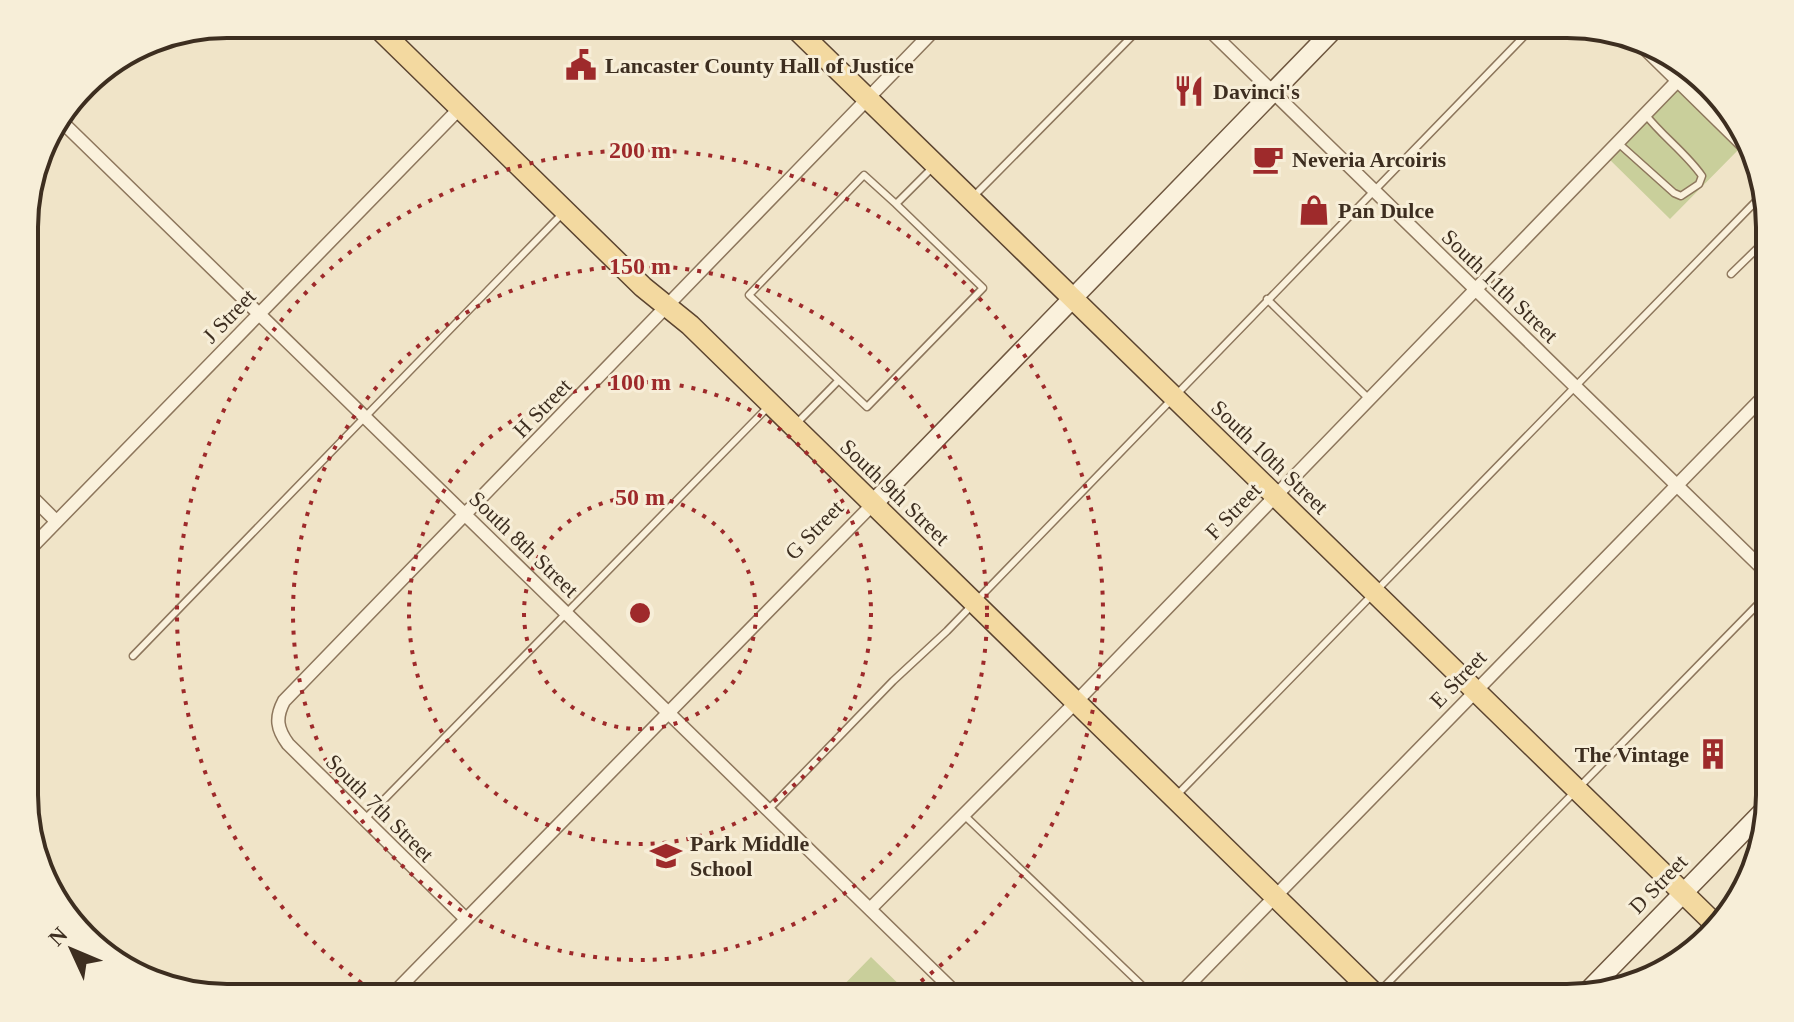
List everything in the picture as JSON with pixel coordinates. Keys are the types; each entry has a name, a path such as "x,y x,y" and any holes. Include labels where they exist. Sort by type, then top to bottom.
{"main road":[{"name":"South 9th Street","path":"388,38 643,287 771,404 1366,984"},
{"name":"South 10th Street","path":"806,38 1710,919"}],"street":[{"name":"H Street","path":"277,719 289,696 926,38"},
{"name":"South 11th Street","path":"1217,38 1756,562"},
{"name":"G Street","path":"403,984 1325,38"},
{"path":"1657,61 1731,134"},
{"name":"F Street","path":"870,909 1076,702 1681,77"},
{"name":"J Street","path":"38,540 460,108"},
{"name":"South 8th Street","path":"67,127 947,984"},
{"name":"E Street","path":"1190,984 1756,404"},
{"path":"38,503 56,521"},
{"name":"South 7th Street","path":"277,719 278,728 288,744 466,919"},
{"name":"D Street","path":"1597,981 1754,821"}],"lane":[{"path":"971,199 1130,38"},
{"path":"768,810 893,681 975,603 1522,38"},
{"path":"1617,142 1674,193 1681,196 1699,184 1702,176 1696,168 1645,114"},
{"path":"896,204 935,165"},
{"path":"864,175 983,288 867,407 838,381 749,295 864,175"},
{"path":"1174,798 1754,203"},
{"path":"133,656 566,210"},
{"path":"1731,274 1756,250"},
{"path":"1267,299 1368,398"},
{"path":"794,427 838,381"},
{"path":"364,820 771,404"},
{"path":"1390,984 1756,606"},
{"path":"963,814 1140,984"}],"green space":[{"path":"1677,81 1731,134 1739,149 1670,219 1605,155"},
{"path":"871,957 899,984 845,984"}],"place":[{"name":"Lancaster County Hall of Justice","path":"581,65"},
{"name":"Davinci's","path":"1189,91"},
{"name":"Neveria Arcoiris","path":"1268,159"},
{"name":"Pan Dulce","path":"1314,210"},
{"name":"The Vintage","path":"1713,754"},
{"name":"Park Middle School","path":"666,856"}]}
